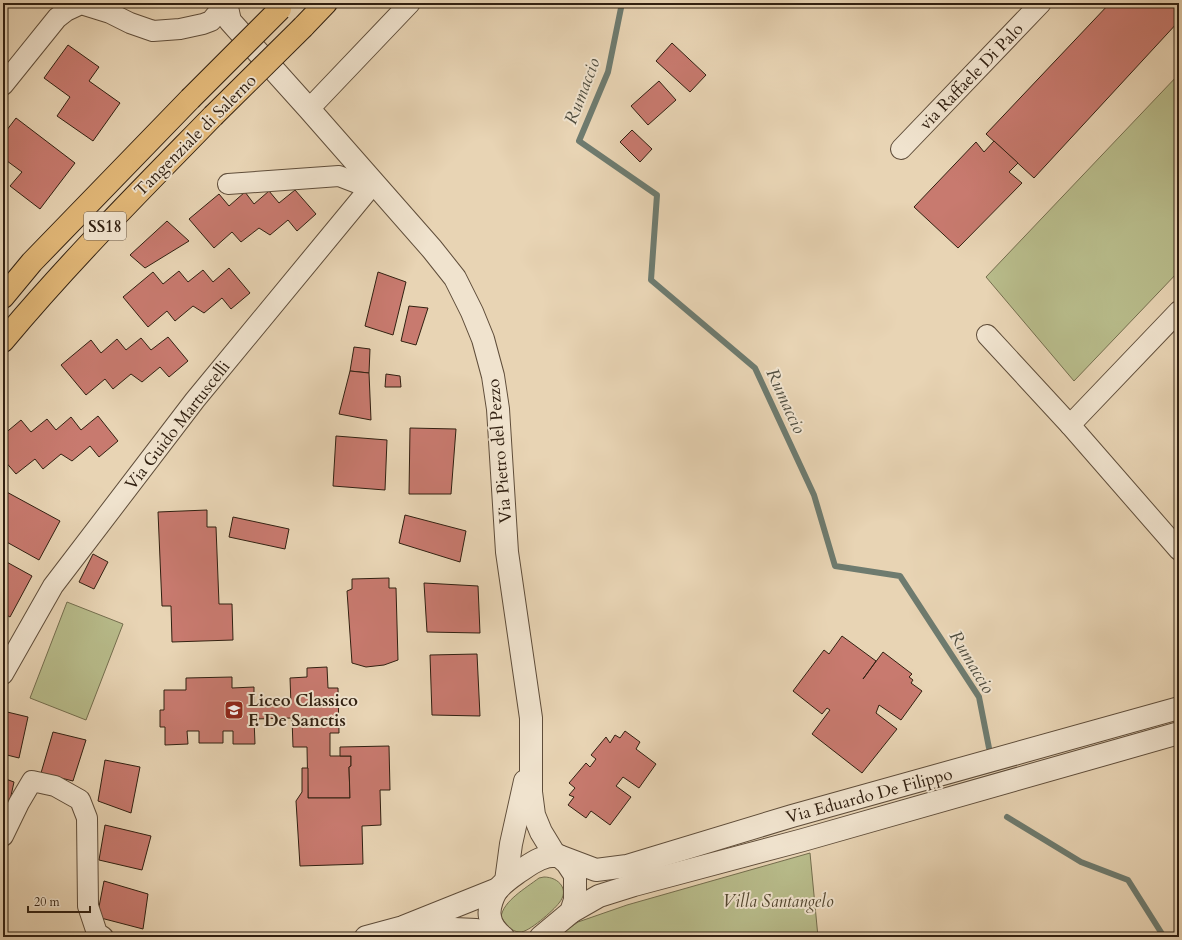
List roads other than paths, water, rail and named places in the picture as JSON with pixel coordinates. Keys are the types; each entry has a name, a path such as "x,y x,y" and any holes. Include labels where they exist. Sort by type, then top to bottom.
{"highway":[{"name":"Tangenziale di Salerno","path":"3,341 87,245 212,116 326,3"},
{"name":"Tangenziale di Salerno","path":"3,297 32,262 190,99 283,6"}],"street":[{"path":"3,85 57,18 66,11 81,4 110,13 130,23 153,30 180,29 203,24 211,21 226,3"},
{"name":"Via Pietro del Pezzo","path":"226,3 230,21 309,109 372,186 432,249 455,278 472,312 483,339 493,376 498,409 508,552 531,718 531,792 534,815 541,832 557,856 568,863 575,875 576,895 571,912"},
{"path":"309,109 410,3"},
{"name":"via Raffaele Di Palo","path":"901,149 1041,3"},
{"path":"228,184 339,176 372,186"},
{"name":"Via Guido Martuscelli","path":"3,674 57,580 195,400 372,186"},
{"path":"1070,425 1179,311"},
{"path":"987,335 1070,425 1179,550"},
{"name":"Via Eduardo De Filippo","path":"557,856 596,870 627,866 792,816 1179,708"},
{"name":"Via Eduardo De Filippo","path":"541,937 571,912 599,896 634,885 918,808 1179,733"},
{"name":"Via Pietro del Pezzo","path":"503,937 496,930 490,916 492,899 502,885 531,755"},
{"path":"3,836 19,803 32,781 55,786 80,800 87,818 88,906 98,936"},
{"path":"366,937 403,927 502,885 531,864 545,857 557,856"},
{"path":"403,927 476,930 482,933 484,937"}],"waterway":[{"name":"Rumaccio","path":"622,3 608,72 579,141 657,195 651,280 755,368 814,495 835,566 900,576 979,697 989,748"},
{"name":"Rumaccio","path":"1007,817 1081,862 1128,880 1164,937"}],"place":[{"name":"Liceo Classico F. De Sanctis","path":"234,710"}],"park label":[{"name":"Villa Santangelo","path":"778,901"}]}
